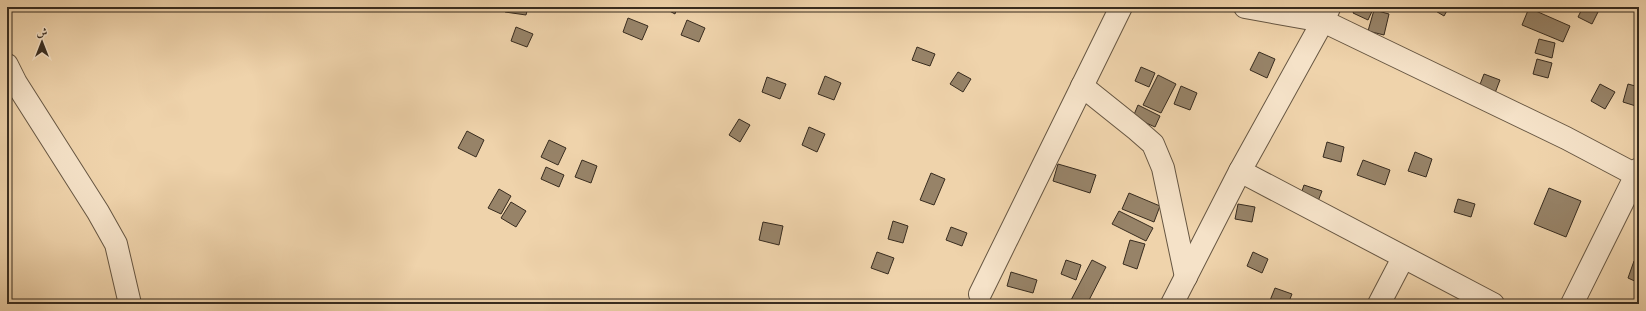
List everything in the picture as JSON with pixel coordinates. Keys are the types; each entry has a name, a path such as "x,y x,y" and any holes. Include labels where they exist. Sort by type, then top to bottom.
{"street":[{"path":"980,294 1121,7"},
{"path":"1245,7 1326,14 1566,138 1637,172 1572,304"},
{"path":"1172,304 1240,171 1326,14"},
{"path":"7,65 16,83 98,212 116,244 130,304"},
{"path":"1082,86 1138,130 1153,144 1163,168 1186,277"},
{"path":"1240,171 1493,304"},
{"path":"1379,304 1403,258"}],"building":[{"path":"506,7 528,7 526,15 505,12"},
{"path":"662,7 677,7 675,14"},
{"path":"1356,7 1374,7 1368,20 1353,13"},
{"path":"1429,7 1449,7 1444,16"},
{"path":"1583,7 1591,7 1599,10 1592,24 1578,17"},
{"path":"1529,8 1570,26 1563,42 1522,25"},
{"path":"1374,10 1389,14 1384,35 1368,31"},
{"path":"628,18 648,26 642,40 623,32"},
{"path":"687,20 705,28 699,42 681,35"},
{"path":"516,27 533,34 527,47 511,41"},
{"path":"1539,39 1555,43 1552,58 1535,53"},
{"path":"917,47 935,54 930,66 912,60"},
{"path":"1259,52 1275,59 1267,78 1250,70"},
{"path":"1537,59 1552,63 1548,78 1533,74"},
{"path":"1141,67 1155,73 1149,87 1135,81"},
{"path":"958,72 971,79 963,92 950,84"},
{"path":"1484,74 1500,80 1495,93 1479,87"},
{"path":"1158,75 1176,84 1161,113 1143,105"},
{"path":"825,76 841,83 834,100 818,94"},
{"path":"767,77 786,84 780,99 762,92"},
{"path":"1600,84 1615,92 1605,109 1591,101"},
{"path":"1628,84 1639,87 1639,107 1623,102"},
{"path":"1181,86 1197,93 1190,110 1174,104"},
{"path":"1138,105 1160,116 1155,127 1133,117"},
{"path":"739,119 750,125 740,142 729,135"},
{"path":"809,127 825,134 817,152 802,145"},
{"path":"467,131 484,140 476,157 458,148"},
{"path":"549,140 566,148 558,165 541,157"},
{"path":"1327,142 1344,147 1341,162 1323,157"},
{"path":"1415,152 1432,159 1426,177 1408,171"},
{"path":"582,160 597,166 591,183 575,177"},
{"path":"1363,160 1390,170 1385,185 1357,175"},
{"path":"1058,164 1096,175 1090,193 1053,181"},
{"path":"546,167 564,175 559,187 541,179"},
{"path":"931,173 945,179 934,205 920,200"},
{"path":"1304,185 1322,191 1315,209 1298,203"},
{"path":"1549,188 1581,201 1566,237 1534,224"},
{"path":"499,189 511,196 501,214 488,208"},
{"path":"1129,193 1160,206 1154,222 1122,209"},
{"path":"1458,199 1475,204 1471,217 1454,212"},
{"path":"511,202 526,211 516,227 501,218"},
{"path":"1238,204 1255,207 1252,222 1235,219"},
{"path":"1119,211 1153,228 1146,241 1112,224"},
{"path":"893,221 908,226 903,243 888,239"},
{"path":"763,222 783,226 779,245 759,240"},
{"path":"951,227 967,233 962,246 946,240"},
{"path":"1130,240 1145,244 1137,269 1123,264"},
{"path":"877,252 894,258 888,274 871,268"},
{"path":"1253,252 1268,259 1262,273 1247,266"},
{"path":"1066,260 1081,265 1076,280 1061,274"},
{"path":"1092,260 1106,267 1087,304 1073,304 1070,302"},
{"path":"1634,261 1639,262 1639,283 1628,278"},
{"path":"1011,272 1037,280 1033,293 1007,286"},
{"path":"1275,288 1292,294 1288,304 1269,303"}]}
